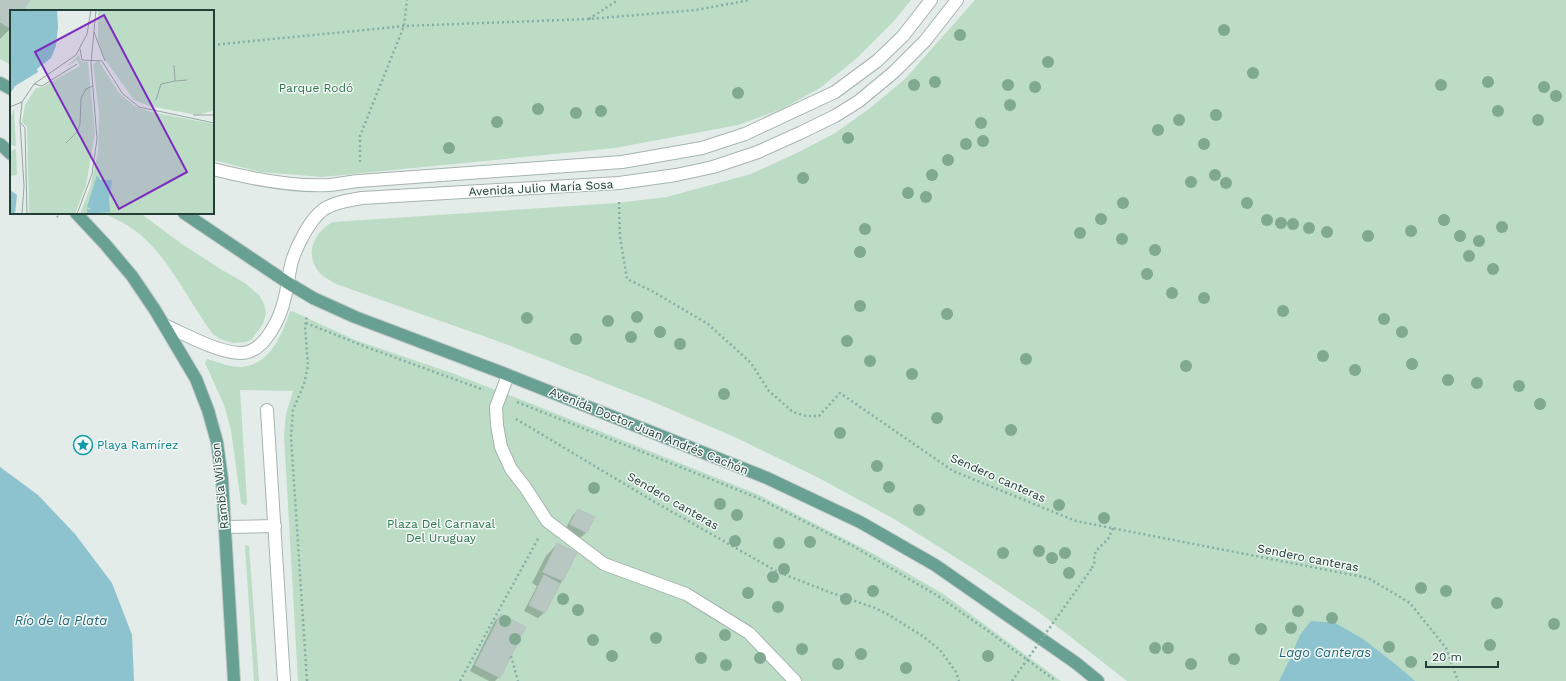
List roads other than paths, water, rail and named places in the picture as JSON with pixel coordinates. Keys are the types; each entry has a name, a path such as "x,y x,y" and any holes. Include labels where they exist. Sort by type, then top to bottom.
{"main road":[{"path":"0,83 10,88"},
{"path":"0,144 10,153"},
{"name":"Rambla Wilson","path":"77,214 132,276 164,325 196,379 210,417 217,442 222,479 234,681"},
{"name":"Avenida Doctor Juan Andrés Cachón","path":"185,214 288,283 314,298 355,317 508,375 767,478 860,522 935,565 1076,663 1098,681"}],"street":[{"name":"Avenida Julio María Sosa","path":"214,169 247,178 308,184 328,184 622,162 702,148 745,134 780,119 835,92 877,61 903,36 931,0"},
{"name":"Avenida Julio María Sosa","path":"164,325 227,351 242,353 254,351 274,328 285,298 292,262 297,248 313,222 324,209 344,201 362,198 619,183 676,175 713,167 758,152 835,116 859,102 894,72 925,41 957,0"},
{"path":"508,375 499,401 497,426 504,452 511,469 525,487 547,521 604,564 686,594 749,633 795,681"},
{"path":"268,410 284,681"},
{"path":"225,527 275,526"}],"water":[{"name":"Río de la Plata","path":"0,467 38,495 75,534 112,583 132,635 134,681 0,681"},
{"name":"Lago Canteras","path":"1311,621 1335,623 1363,639 1415,681 1279,681 1300,635"}],"place":[{"name":"Playa Ramírez","path":"83,445"}],"park label":[{"name":"Parque Rodó","path":"316,88"},
{"name":"Plaza Del Carnaval Del Uruguay","path":"441,531"}]}
